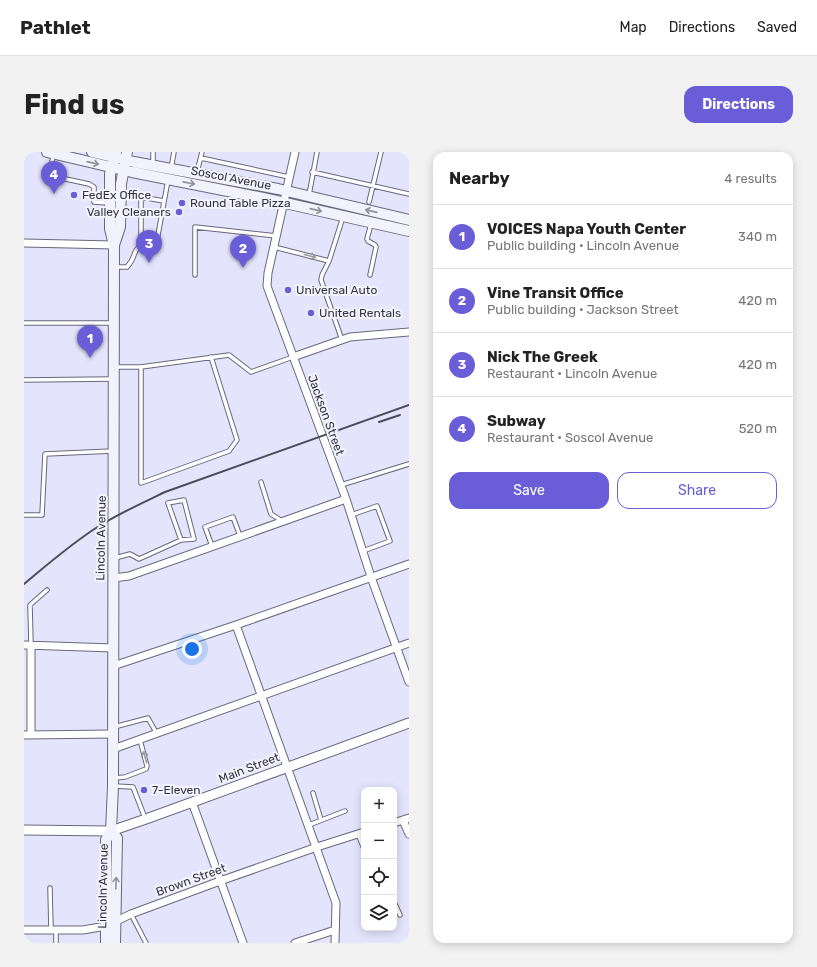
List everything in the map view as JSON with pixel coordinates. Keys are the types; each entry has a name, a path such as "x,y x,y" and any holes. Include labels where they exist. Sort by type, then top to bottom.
{"main road":[{"name":"Soscol Avenue","path":"92,152 114,159"},
{"name":"Soscol Avenue","path":"51,153 114,159 153,165 286,191 409,220"},
{"name":"Lincoln Avenue","path":"114,159 110,174 110,229 114,245 113,782 111,831 106,840 110,924 115,943"},
{"name":"Soscol Avenue","path":"126,161 168,179 283,202 409,231"},
{"name":"Lincoln Avenue","path":"114,245 120,227 120,193 126,161"},
{"name":"Lincoln Avenue","path":"106,943 110,924"}],"street":[{"name":"Jackson Street","path":"295,152 283,202 267,286 346,499 371,577 409,682"},
{"path":"24,243 114,245"},
{"path":"293,357 350,337 409,332"},
{"path":"113,578 129,576 346,499"},
{"path":"113,666 236,625 409,564"},
{"path":"236,625 336,903 335,943"},
{"path":"113,749 409,643"},
{"path":"113,648 27,645 28,735 113,731"},
{"name":"Main Street","path":"24,830 111,831 409,723"},
{"path":"192,802 243,943"},
{"path":"406,819 409,834"},
{"name":"Brown Street","path":"24,930 83,930 110,924 131,914 220,881 361,833"},
{"path":"295,943 335,930"}],"lane":[{"path":"153,152 153,165"},
{"path":"171,169 174,152"},
{"path":"197,174 202,152"},
{"path":"308,196 313,178 312,172 317,152"},
{"path":"369,202 381,152"},
{"path":"51,153 52,176 89,184 94,187 94,202 110,203"},
{"path":"201,158 289,177"},
{"path":"312,172 409,194"},
{"path":"114,267 127,268 137,249 142,246 156,246 168,179"},
{"path":"142,246 141,198 164,201"},
{"path":"342,340 321,280 329,261 343,216"},
{"path":"370,275 376,247 367,239 371,223"},
{"path":"195,275 195,227 276,236"},
{"path":"274,247 329,261"},
{"path":"24,323 114,323"},
{"path":"114,367 142,367 229,355 252,372 293,357"},
{"path":"142,367 141,483 229,451 237,440 210,357"},
{"path":"24,380 114,379"},
{"path":"24,515 42,515 45,454 114,451"},
{"path":"341,486 409,464"},
{"path":"260,482 271,514 283,522"},
{"path":"114,558 130,554 139,559 181,540 194,539 184,500 168,503 181,540"},
{"path":"351,515 377,506 390,541 363,551"},
{"path":"212,546 205,527 233,516 240,536"},
{"path":"27,645 30,605 47,590"},
{"path":"113,731 148,718 157,734"},
{"path":"113,782 146,769 147,766 140,740"},
{"path":"113,782 132,787 146,819"},
{"path":"313,793 321,820"},
{"path":"309,825 345,811"},
{"path":"50,888 53,930 56,943"},
{"path":"397,908 400,915"},
{"path":"131,914 146,943"}],"railway":[{"path":"24,584 51,561 99,526 123,512 165,492 409,405"},
{"path":"379,422 400,415"}],"place":[{"name":"Subway","path":"54,194"},
{"name":"FedEx Office","path":"74,195"},
{"name":"Round Table Pizza","path":"182,203"},
{"name":"Valley Cleaners","path":"179,212"},
{"name":"Nick The Greek","path":"149,263"},
{"name":"Vine Transit Office","path":"243,268"},
{"name":"Universal Auto","path":"288,290"},
{"name":"United Rentals","path":"311,313"},
{"name":"VOICES Napa Youth Center","path":"90,358"},
{"name":"7-Eleven","path":"144,790"}]}
